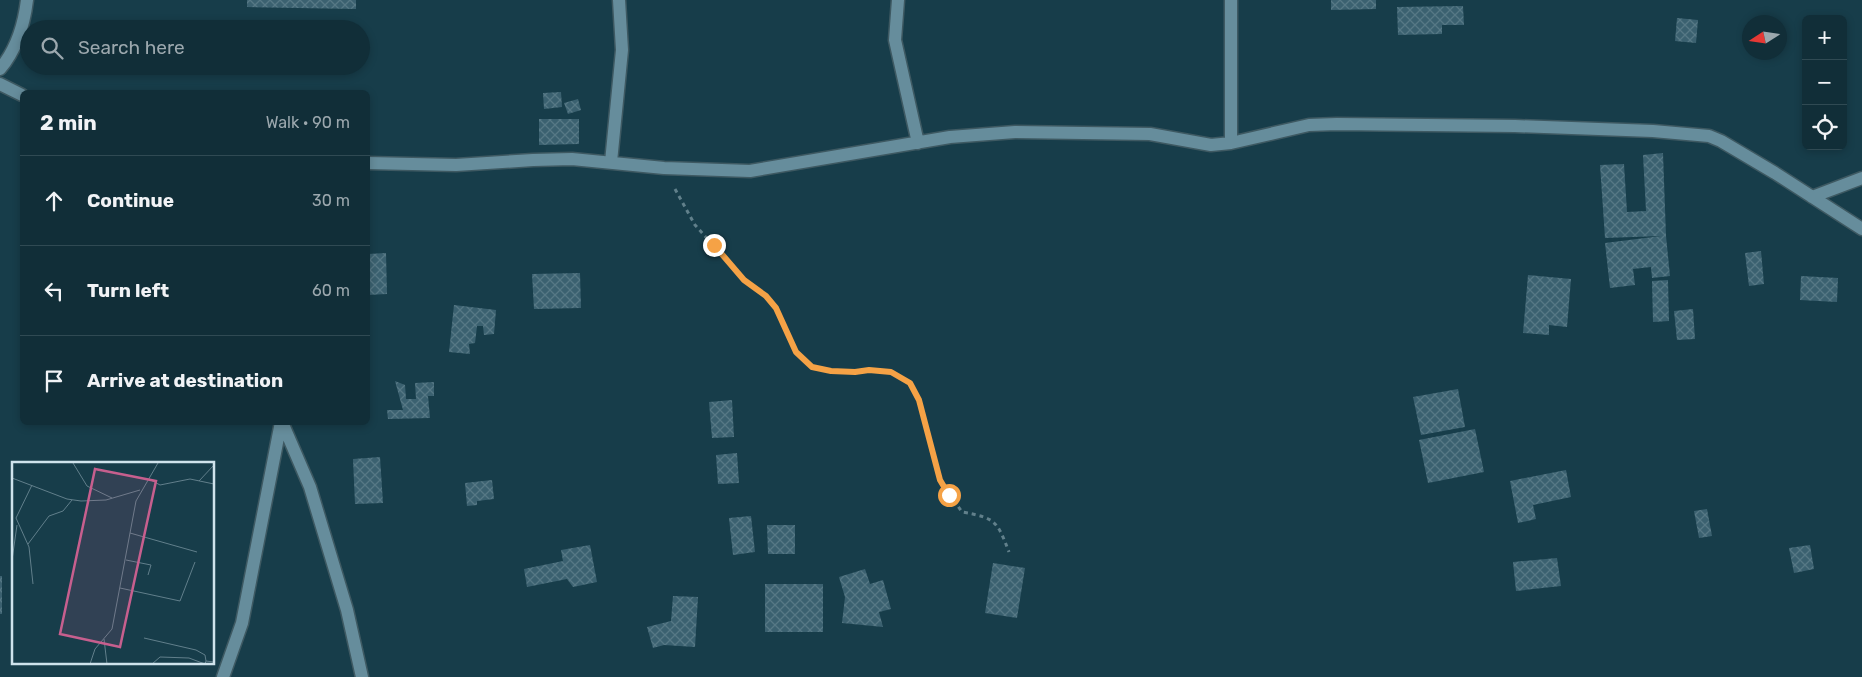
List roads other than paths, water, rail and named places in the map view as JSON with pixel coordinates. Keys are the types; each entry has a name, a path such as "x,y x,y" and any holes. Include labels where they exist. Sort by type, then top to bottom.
{"street":[{"path":"24,20 28,0"},
{"path":"611,162 622,50 620,0"},
{"path":"898,0 895,40 918,143"},
{"path":"1231,0 1231,143"},
{"path":"0,69 9,58 20,32"},
{"path":"0,84 20,95"},
{"path":"370,163 456,165 572,159 664,168 750,171 950,137 1015,132 1150,134 1211,145 1231,143 1309,125 1524,126 1709,136 1721,141 1862,229"},
{"path":"1812,197 1862,178"},
{"path":"222,677 242,622 281,425"},
{"path":"283,425 310,487 347,610 362,677"}]}
